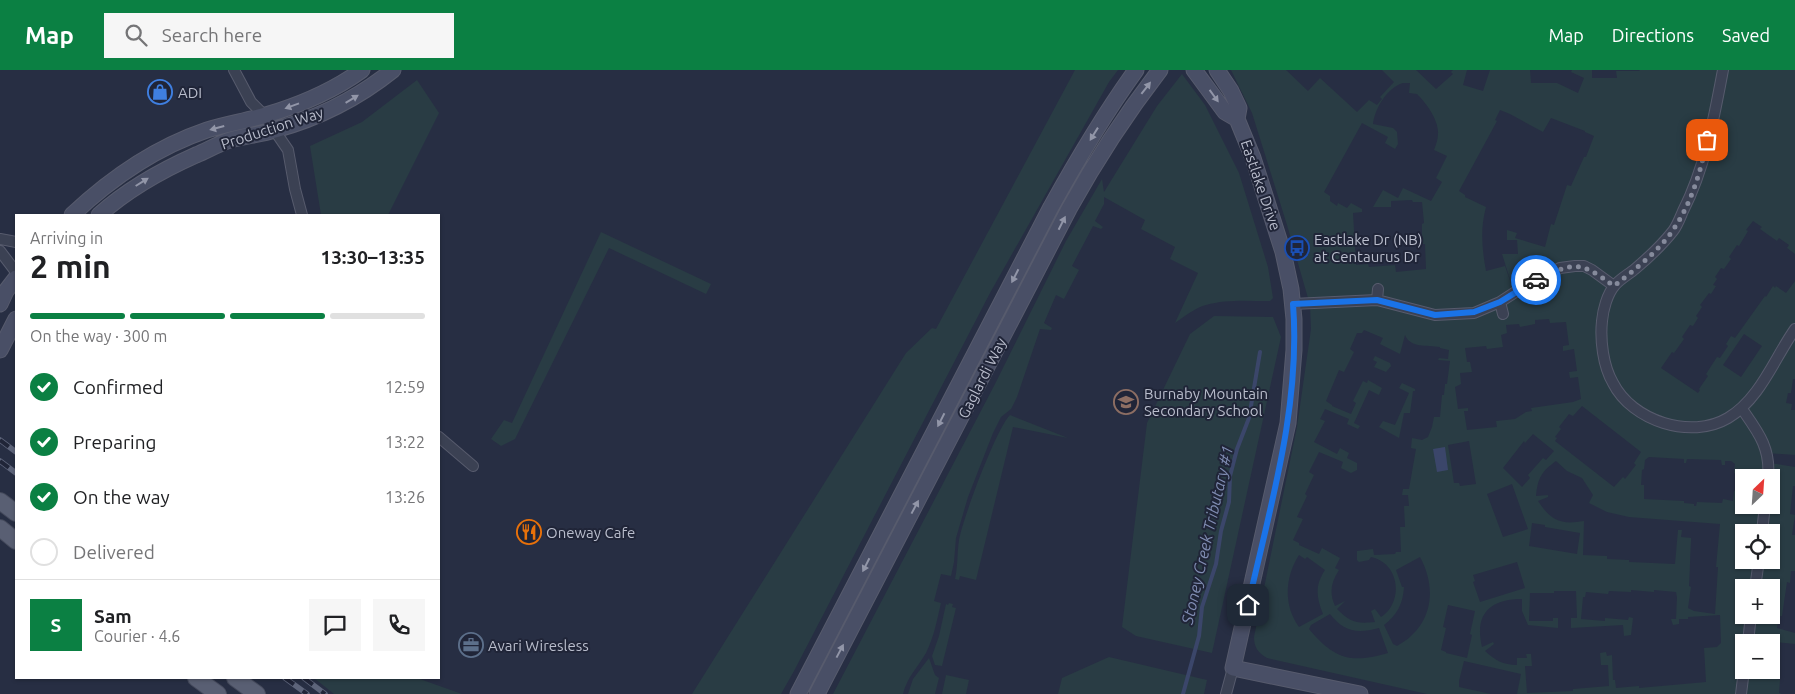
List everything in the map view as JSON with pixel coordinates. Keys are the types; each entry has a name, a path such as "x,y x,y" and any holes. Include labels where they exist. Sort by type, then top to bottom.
{"main road":[{"path":"0,501 15,513"},
{"path":"0,528 15,540"},
{"path":"197,679 218,694"},
{"path":"236,679 257,694"}],"street":[{"path":"234,70 251,102 264,116 288,150 302,214"},
{"name":"Production Way","path":"73,214 125,173 166,148 206,130 264,116 295,106 324,93 362,70"},
{"name":"Production Way","path":"100,214 129,190 178,163 227,141 275,131 313,119 365,91 393,70"},
{"name":"Gaglardi Way","path":"798,694 1051,207 1078,158 1136,70"},
{"name":"Gaglardi Way","path":"817,694 1069,209 1089,173 1132,105 1160,70"},
{"name":"Eastlake Drive","path":"1194,70 1225,112 1236,119 1253,158 1283,252 1293,304 1294,350 1288,423 1226,694"},
{"name":"Eastlake Drive","path":"1217,70 1232,91 1239,108 1236,119"},
{"path":"1723,70 1702,165 1688,200 1673,231 1647,258 1614,286 1608,298 1602,320 1603,353 1613,384 1631,405 1650,418 1682,428 1704,428 1726,420 1742,409 1754,396 1781,349 1795,329"},
{"path":"0,239 15,242"},
{"path":"0,251 15,271"},
{"path":"1293,304 1377,300 1435,315 1474,312 1500,302 1531,282 1560,268 1584,266 1614,286"},
{"path":"0,304 6,291 15,279"},
{"path":"1377,300 1378,288"},
{"path":"1500,302 1503,314"},
{"path":"1408,320 1411,308"},
{"path":"0,350 15,321"},
{"path":"1742,409 1761,435 1770,463 1769,469"},
{"path":"440,438 473,466"},
{"path":"1233,668 1360,694"},
{"path":"1741,694 1743,679"}],"shaded area":[{"path":"1075,70 1118,70 1109,82 990,293 781,694 692,694 906,353 932,328 936,329"},
{"path":"1231,70 1286,70 1308,91 1320,78 1357,112 1369,100 1377,105 1382,99 1380,97 1394,82 1382,70 1416,70 1436,89 1453,74 1451,72 1453,70 1467,70 1463,85 1483,91 1490,70 1530,70 1531,83 1557,83 1578,93 1584,78 1571,72 1572,70 1592,70 1592,78 1617,78 1616,71 1795,70 1795,254 1787,248 1789,245 1779,238 1777,241 1760,229 1762,227 1753,221 1746,230 1748,231 1739,246 1737,245 1729,257 1731,259 1715,277 1717,279 1713,285 1716,286 1700,305 1702,307 1696,316 1698,318 1693,326 1690,325 1682,337 1684,339 1661,368 1698,393 1708,376 1706,374 1717,357 1720,358 1728,346 1726,344 1731,336 1735,338 1773,286 1786,293 1795,281 1795,379 1793,379 1791,393 1788,393 1786,403 1792,404 1791,410 1795,410 1795,455 1767,453 1770,463 1795,467 1795,486 1793,486 1790,514 1795,515 1792,535 1795,535 1795,571 1791,571 1790,583 1787,582 1782,616 1780,616 1780,579 1735,579 1735,624 1778,624 1777,628 1795,633 1795,644 1780,642 1780,634 1735,634 1735,679 1777,679 1780,680 1779,693 1782,694 1517,694 1521,674 1464,661 1459,687 1491,694 1427,694 1267,658 1261,654 1256,647 1254,637 1297,427 1311,329 1310,305 1252,113","holes":["1403,83 1410,83 1409,93 1417,94 1421,98 1436,123 1438,136 1434,150 1447,156 1436,178 1442,182 1431,201 1403,188 1398,198 1383,190 1373,207 1391,207 1391,201 1412,200 1413,202 1422,202 1424,223 1422,224 1422,244 1425,244 1426,269 1396,272 1395,265 1369,267 1368,264 1356,265 1353,213 1362,212 1362,209 1351,203 1347,208 1338,203 1337,206 1330,201 1330,196 1324,192 1362,123 1388,137 1385,143 1395,149 1398,144 1397,132 1393,128 1373,124 1379,105 1392,89","1500,110 1543,132 1551,118 1594,136 1586,157 1584,157 1571,186 1567,185 1554,225 1551,224 1545,247 1515,238 1517,233 1507,230 1507,240 1517,240 1518,254 1502,254 1514,292 1505,266 1486,271 1482,239 1486,207 1465,197 1459,191 1497,121 1495,120","1549,319 1550,323 1566,322 1569,345 1563,346 1563,351 1574,349 1577,371 1569,372 1570,378 1578,377 1581,399 1573,402 1531,408 1532,411 1526,412 1515,419 1496,421 1497,427 1467,430 1464,411 1468,411 1468,408 1458,409 1455,387 1461,384 1460,373 1472,372 1470,362 1467,362 1465,348 1486,346 1487,349 1503,347 1501,335 1507,333 1506,325 1519,324 1520,327 1535,324 1535,320","1364,330 1383,338 1380,344 1400,354 1405,335 1407,339 1415,344 1449,350 1448,359 1439,358 1438,360 1450,361 1447,384 1445,384 1444,395 1442,395 1440,417 1434,417 1428,437 1422,440 1412,438 1411,448 1416,449 1409,489 1403,489 1402,495 1408,495 1409,506 1404,506 1405,527 1400,527 1401,552 1374,555 1373,549 1357,551 1357,560 1359,562 1369,560 1371,557 1381,561 1388,567 1396,584 1396,593 1388,610 1381,617 1375,609 1371,611 1375,622 1368,623 1354,621 1337,609 1345,601 1335,606 1332,588 1339,570 1335,568 1340,558 1322,548 1319,554 1299,545 1299,543 1293,540 1303,519 1297,517 1314,475 1309,472 1319,452 1343,462 1341,468 1351,473 1357,470 1357,463 1347,458 1349,453 1340,448 1337,454 1314,442 1325,421 1320,419 1325,409 1349,419 1347,424 1358,429 1360,426 1354,423 1369,390 1379,395 1382,388 1368,380 1367,383 1363,381 1353,401 1356,403 1351,414 1332,406 1326,401 1339,370 1344,372 1354,352 1350,349 1357,333 1362,333","1744,334 1762,346 1741,377 1723,365","1582,406 1641,452 1634,463 1636,465 1625,479 1623,477 1614,487 1555,441 1557,438 1555,437 1561,429 1559,427 1569,414 1573,416","1533,434 1554,451 1546,460 1543,458 1528,475 1530,478 1522,487 1503,468 1524,441 1525,443","1469,441 1476,484 1460,486 1459,483 1454,483 1448,445","1649,457 1684,459 1684,463 1686,463 1687,459 1721,460 1722,465 1725,465 1725,461 1731,461 1735,464 1734,473 1735,469 1780,469 1780,514 1735,514 1735,491 1733,501 1723,499 1722,503 1697,502 1696,506 1684,503 1684,501 1644,499 1644,485 1641,485 1642,470 1644,469 1645,460","1556,461 1567,471 1582,478 1593,495 1589,503 1607,512 1629,517 1720,524 1716,567 1718,567 1715,614 1694,611 1688,608 1691,587 1689,586 1691,538 1681,537 1682,530 1678,530 1675,564 1629,562 1629,560 1607,559 1607,556 1583,555 1584,521 1563,522 1557,520 1547,513 1538,501 1548,497 1548,495 1536,496 1539,480","1512,484 1528,529 1503,537 1487,494","1532,523 1580,533 1577,554 1529,546","1299,555 1305,559 1307,557 1325,570 1318,586 1319,602 1323,614 1299,627 1290,610 1288,600 1291,572","1420,557 1429,582 1430,595 1428,607 1418,629 1397,646 1393,644 1384,625 1399,609 1404,587 1402,587 1396,570","1517,562 1525,588 1480,602 1473,582 1475,581 1473,575","1631,590 1676,592 1676,619 1671,619 1673,625 1679,624 1679,619 1688,619 1688,617 1720,615 1721,643 1717,647 1704,648 1706,682 1639,688 1639,686 1616,688 1615,680 1613,680 1612,655 1607,656 1606,652 1600,653 1601,665 1608,665 1609,686 1573,689 1573,691 1527,693 1525,666 1532,666 1531,654 1526,654 1527,658 1517,658 1517,665 1512,665 1492,657 1485,651 1494,644 1493,642 1482,647 1480,626 1483,617 1493,605 1501,602 1522,599 1522,611 1528,625 1558,628 1558,618 1553,618 1553,621 1529,621 1530,593 1554,593 1554,591 1576,591 1577,618 1571,618 1571,628 1623,625 1624,636 1631,635 1633,618 1629,617 1628,620 1605,618 1605,621 1581,619 1583,597 1585,597 1586,592 1608,594 1609,591 1631,592","1448,605 1475,611 1467,658 1441,650 1446,628 1443,627","1330,614 1340,625 1352,630 1364,631 1379,628 1388,653 1364,658 1353,658 1335,653 1309,629 1311,625"]},
{"path":"1182,74 1205,105 1239,173 1268,267 1273,298 1270,301 1230,301 1202,306 1175,323 1198,273 1170,259 1175,247 1141,229 1145,220 1104,197 1104,204 1095,221 1103,227 1101,229 1093,226 1072,266 1079,270 1064,299 1056,295 1044,323 1052,328 1051,330 1040,329 1017,397 1011,409 1001,417 993,433 968,497 956,538 951,576 941,574 934,601 941,603 933,635 926,653 910,677 903,694 833,694 995,384 1066,241 1102,179 1104,192 1157,106"},
{"path":"417,80 439,113 388,214 321,214 310,146 362,122"},
{"path":"601,232 711,284 706,294 609,248 515,439 501,446 491,439 504,420 512,423"},
{"path":"1214,316 1273,317 1281,337 1212,653 1136,636 1122,627 1147,423 1190,334"},
{"path":"1375,356 1390,363 1391,366 1386,372 1374,367 1377,362 1373,360"},
{"path":"1402,383 1415,389 1415,391 1413,391 1410,413 1404,413 1399,438 1379,427 1383,421 1395,425 1409,393 1399,388"},
{"path":"1010,415 1068,438 1013,427 976,580 960,576 959,580 955,579 959,540 967,513 989,455 1004,423"},
{"path":"949,603 953,604 952,607 956,608 942,666 935,665 932,656 939,636 946,604 948,605"},
{"path":"1109,657 1207,680 1204,694 1058,694 1062,678"},
{"path":"929,658 935,675 939,678 935,694 908,694 913,679"},
{"path":"946,675 969,680 966,694 942,694"},
{"path":"315,679 420,679 462,694 334,694"}],"water":[{"path":"1445,447 1448,470 1437,472 1433,449"}],"waterway":[{"name":"Stoney Creek Tributary #1","path":"1183,694 1199,636 1202,607 1216,564 1221,531 1229,502 1230,476 1237,449 1249,418 1260,352"}],"railway":[{"path":"0,440 15,451"},
{"path":"0,461 15,472"},
{"path":"286,679 307,694"},
{"path":"305,679 325,694"}],"way so far":[{"path":"1536,280 1560,268 1575,266 1584,266 1592,270 1614,286 1625,277 1647,258 1673,231 1702,165 1707,140"}],"place":[{"name":"ADI","path":"160,92"},
{"name":"Eastlake Dr (NB) at Centaurus Dr","path":"1297,248"},
{"name":"Burnaby Mountain Secondary School","path":"1126,402"},
{"name":"Oneway Cafe","path":"529,532"},
{"name":"Avari Wiresless","path":"471,645"}],"route":[{"path":"1248,605 1288,423 1294,350 1293,304 1377,300 1435,315 1474,312 1500,302 1536,280"}]}
